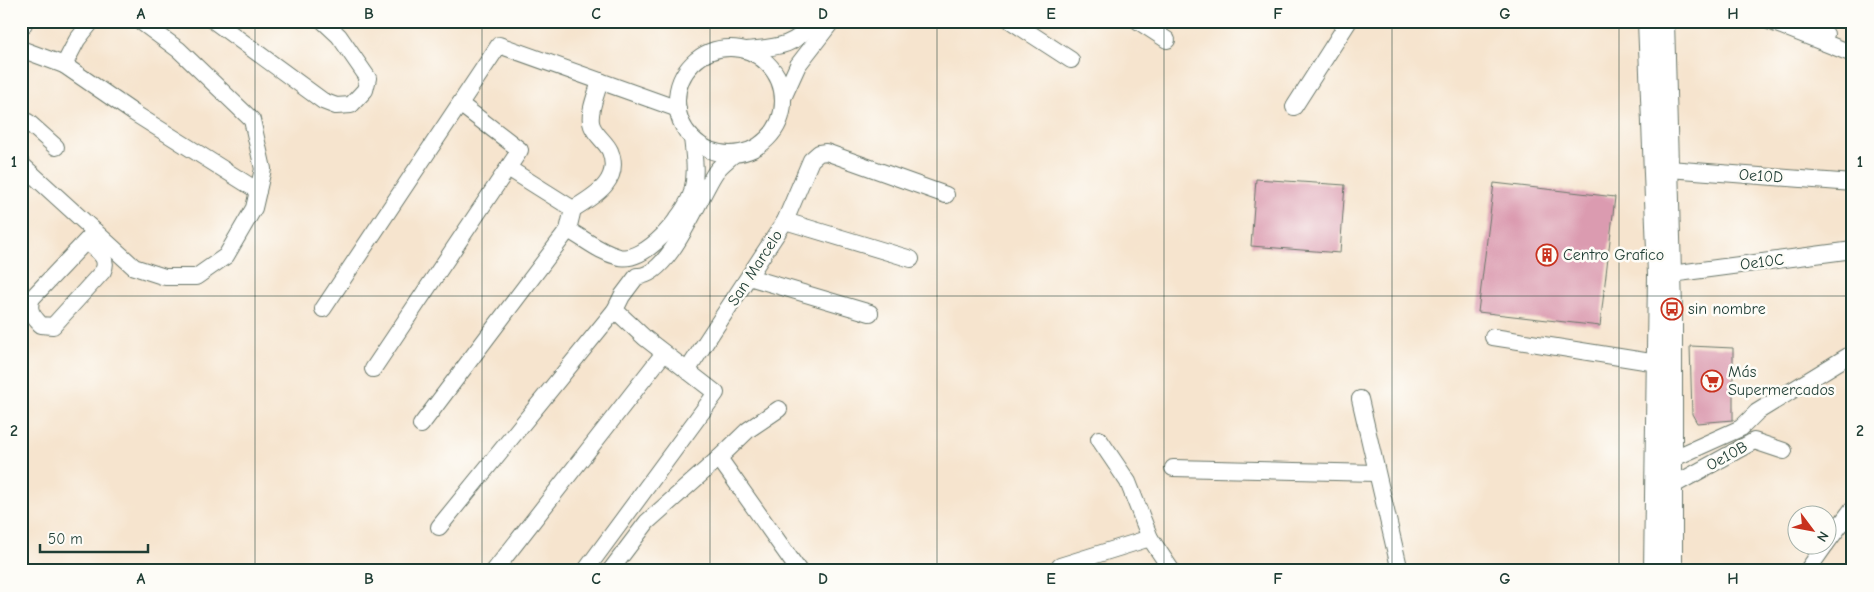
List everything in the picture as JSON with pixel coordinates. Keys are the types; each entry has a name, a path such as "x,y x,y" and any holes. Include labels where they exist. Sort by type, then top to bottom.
{"main road":[{"path":"21,25 23,21"},
{"path":"1648,21 1658,275 1654,571"},
{"path":"1664,21 1671,274 1672,571"}],"street":[{"path":"64,65 77,40 92,21"},
{"path":"24,172 90,236 134,267 165,278 196,277 226,256 254,208 258,192 262,169 252,120 179,50 140,21"},
{"path":"214,21 323,101 336,106 351,105 365,90 368,78 339,36 324,21"},
{"path":"747,50 767,62 780,82 783,98 782,114 775,129 764,142 750,150 734,154 717,152 704,147 692,138 683,124 678,108 679,91 685,74 697,60 712,51 729,48 747,50 780,47 797,40 814,21"},
{"path":"783,98 798,65 832,21"},
{"path":"1011,21 1071,60"},
{"path":"1138,21 1167,40"},
{"path":"1294,107 1349,21"},
{"path":"1769,21 1853,54"},
{"path":"1801,21 1853,48"},
{"path":"323,309 499,45 678,108"},
{"path":"21,50 64,65 134,113 258,192"},
{"path":"421,425 568,230 573,209 602,191 614,168 610,151 592,126 592,115 600,81"},
{"path":"373,369 520,150 460,104"},
{"path":"21,128 28,122 56,147"},
{"path":"568,230 586,240 592,246 619,257 632,257 654,244 671,228 691,193 695,174 692,138"},
{"name":"San Marcelo","path":"687,371 785,221 811,160 819,153 826,152 946,195"},
{"path":"439,527 616,310 622,296 637,276 649,273 683,236 715,173 734,154"},
{"path":"508,168 573,209"},
{"name":"Oe10D","path":"1668,169 1853,183"},
{"path":"785,221 911,258"},
{"path":"90,236 104,258 106,265 103,271 53,326 41,325 30,312 32,298 90,236"},
{"name":"Oe10C","path":"1671,274 1853,250"},
{"path":"632,257 630,264 637,276"},
{"path":"749,278 870,312"},
{"path":"585,571 716,393 664,353 616,310"},
{"path":"1493,337 1657,363"},
{"path":"494,571 664,353"},
{"path":"1672,459 1740,428 1757,412 1853,353"},
{"path":"1360,399 1400,571"},
{"path":"610,571 647,522 720,458 748,430 779,409"},
{"path":"1099,439 1128,482 1139,504 1150,538 1172,571"},
{"name":"Oe10B","path":"1672,486 1754,441 1784,451"},
{"path":"720,458 799,571"},
{"path":"1173,468 1376,473"},
{"path":"1836,531 1853,508"},
{"path":"1060,566 1150,538"},
{"path":"1807,571 1819,554"}],"building":[{"path":"1256,179 1345,185 1340,253 1251,246"},
{"name":"Centro Grafico","path":"1494,183 1615,197 1600,326 1478,312"},
{"name":"Más Supermercados","path":"1690,346 1733,348 1733,420 1697,423 1692,414"}],"place":[{"name":"Centro Grafico","path":"1547,255"},
{"name":"sin nombre","path":"1672,309"},
{"name":"Más Supermercados","path":"1712,381"}]}
